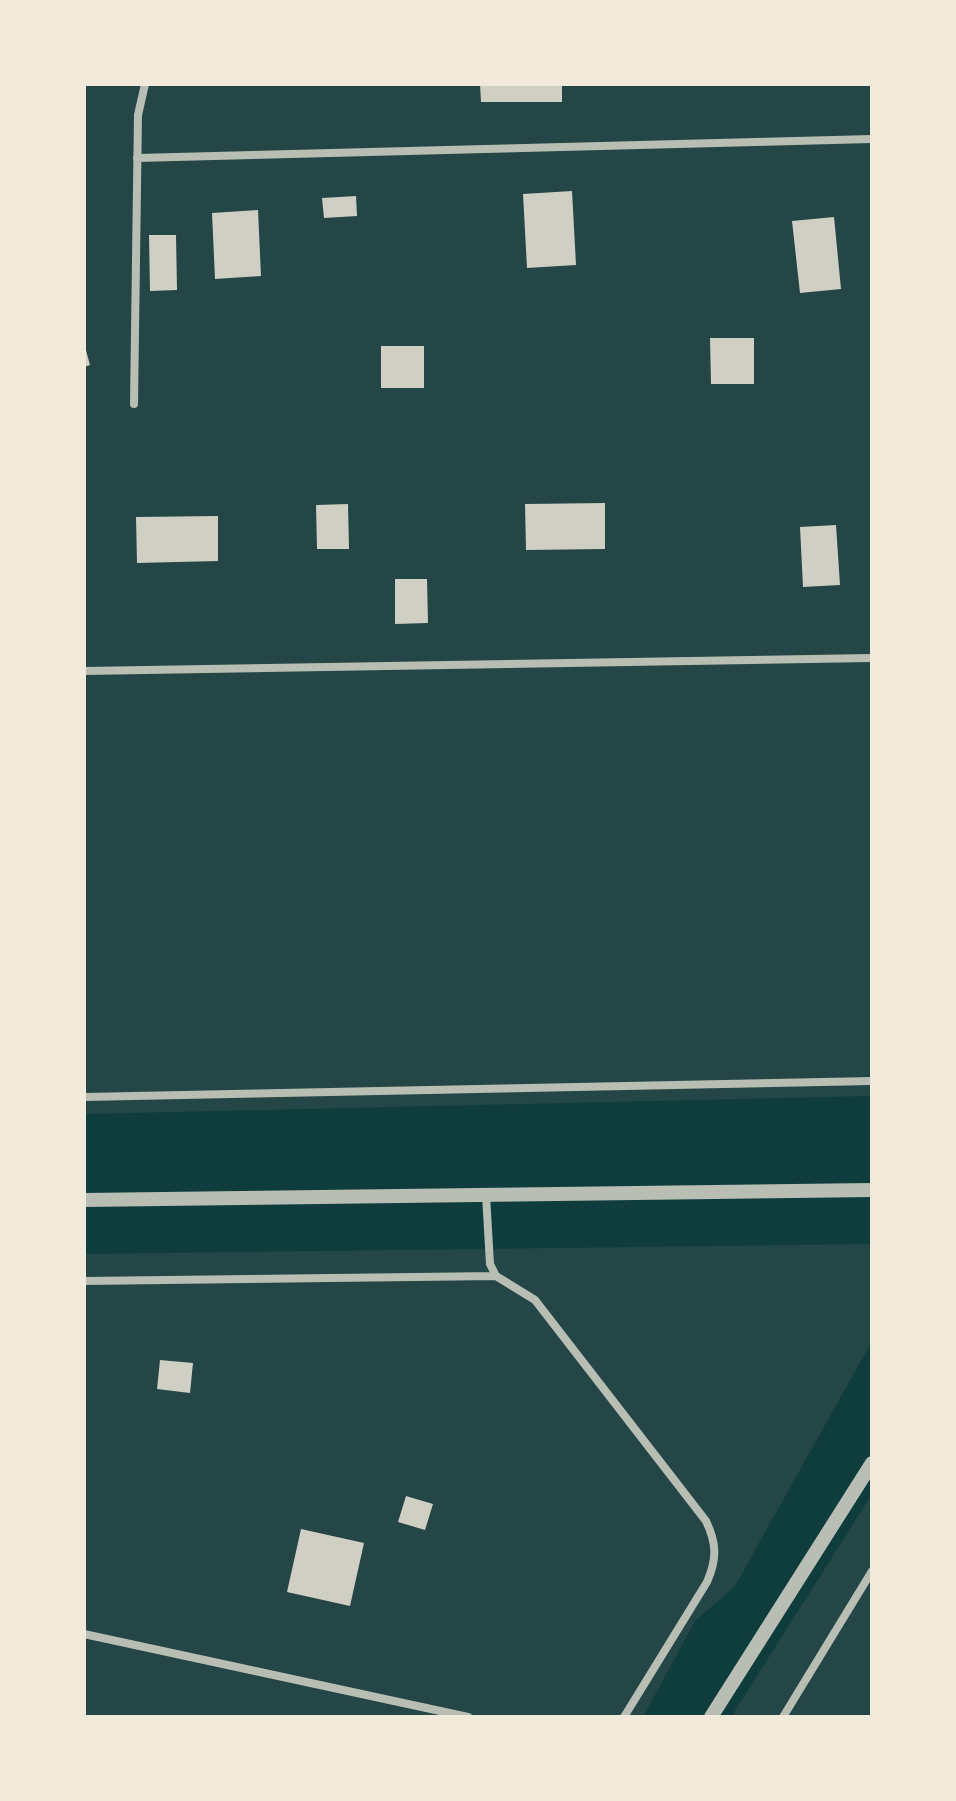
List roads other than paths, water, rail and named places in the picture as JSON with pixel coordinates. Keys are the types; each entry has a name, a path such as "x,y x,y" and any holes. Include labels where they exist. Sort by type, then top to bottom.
{"street":[{"path":"134,404 138,115 145,84"},
{"path":"137,158 872,139"},
{"path":"84,671 872,658"},
{"path":"84,1097 872,1081"},
{"path":"84,1200 872,1190"},
{"path":"486,1195 490,1264 496,1276 535,1300 706,1521 716,1541 715,1563 707,1582 624,1717"},
{"path":"84,1281 496,1276"},
{"path":"711,1717 872,1463"},
{"path":"783,1717 872,1571"},
{"path":"84,1634 468,1717"}]}
